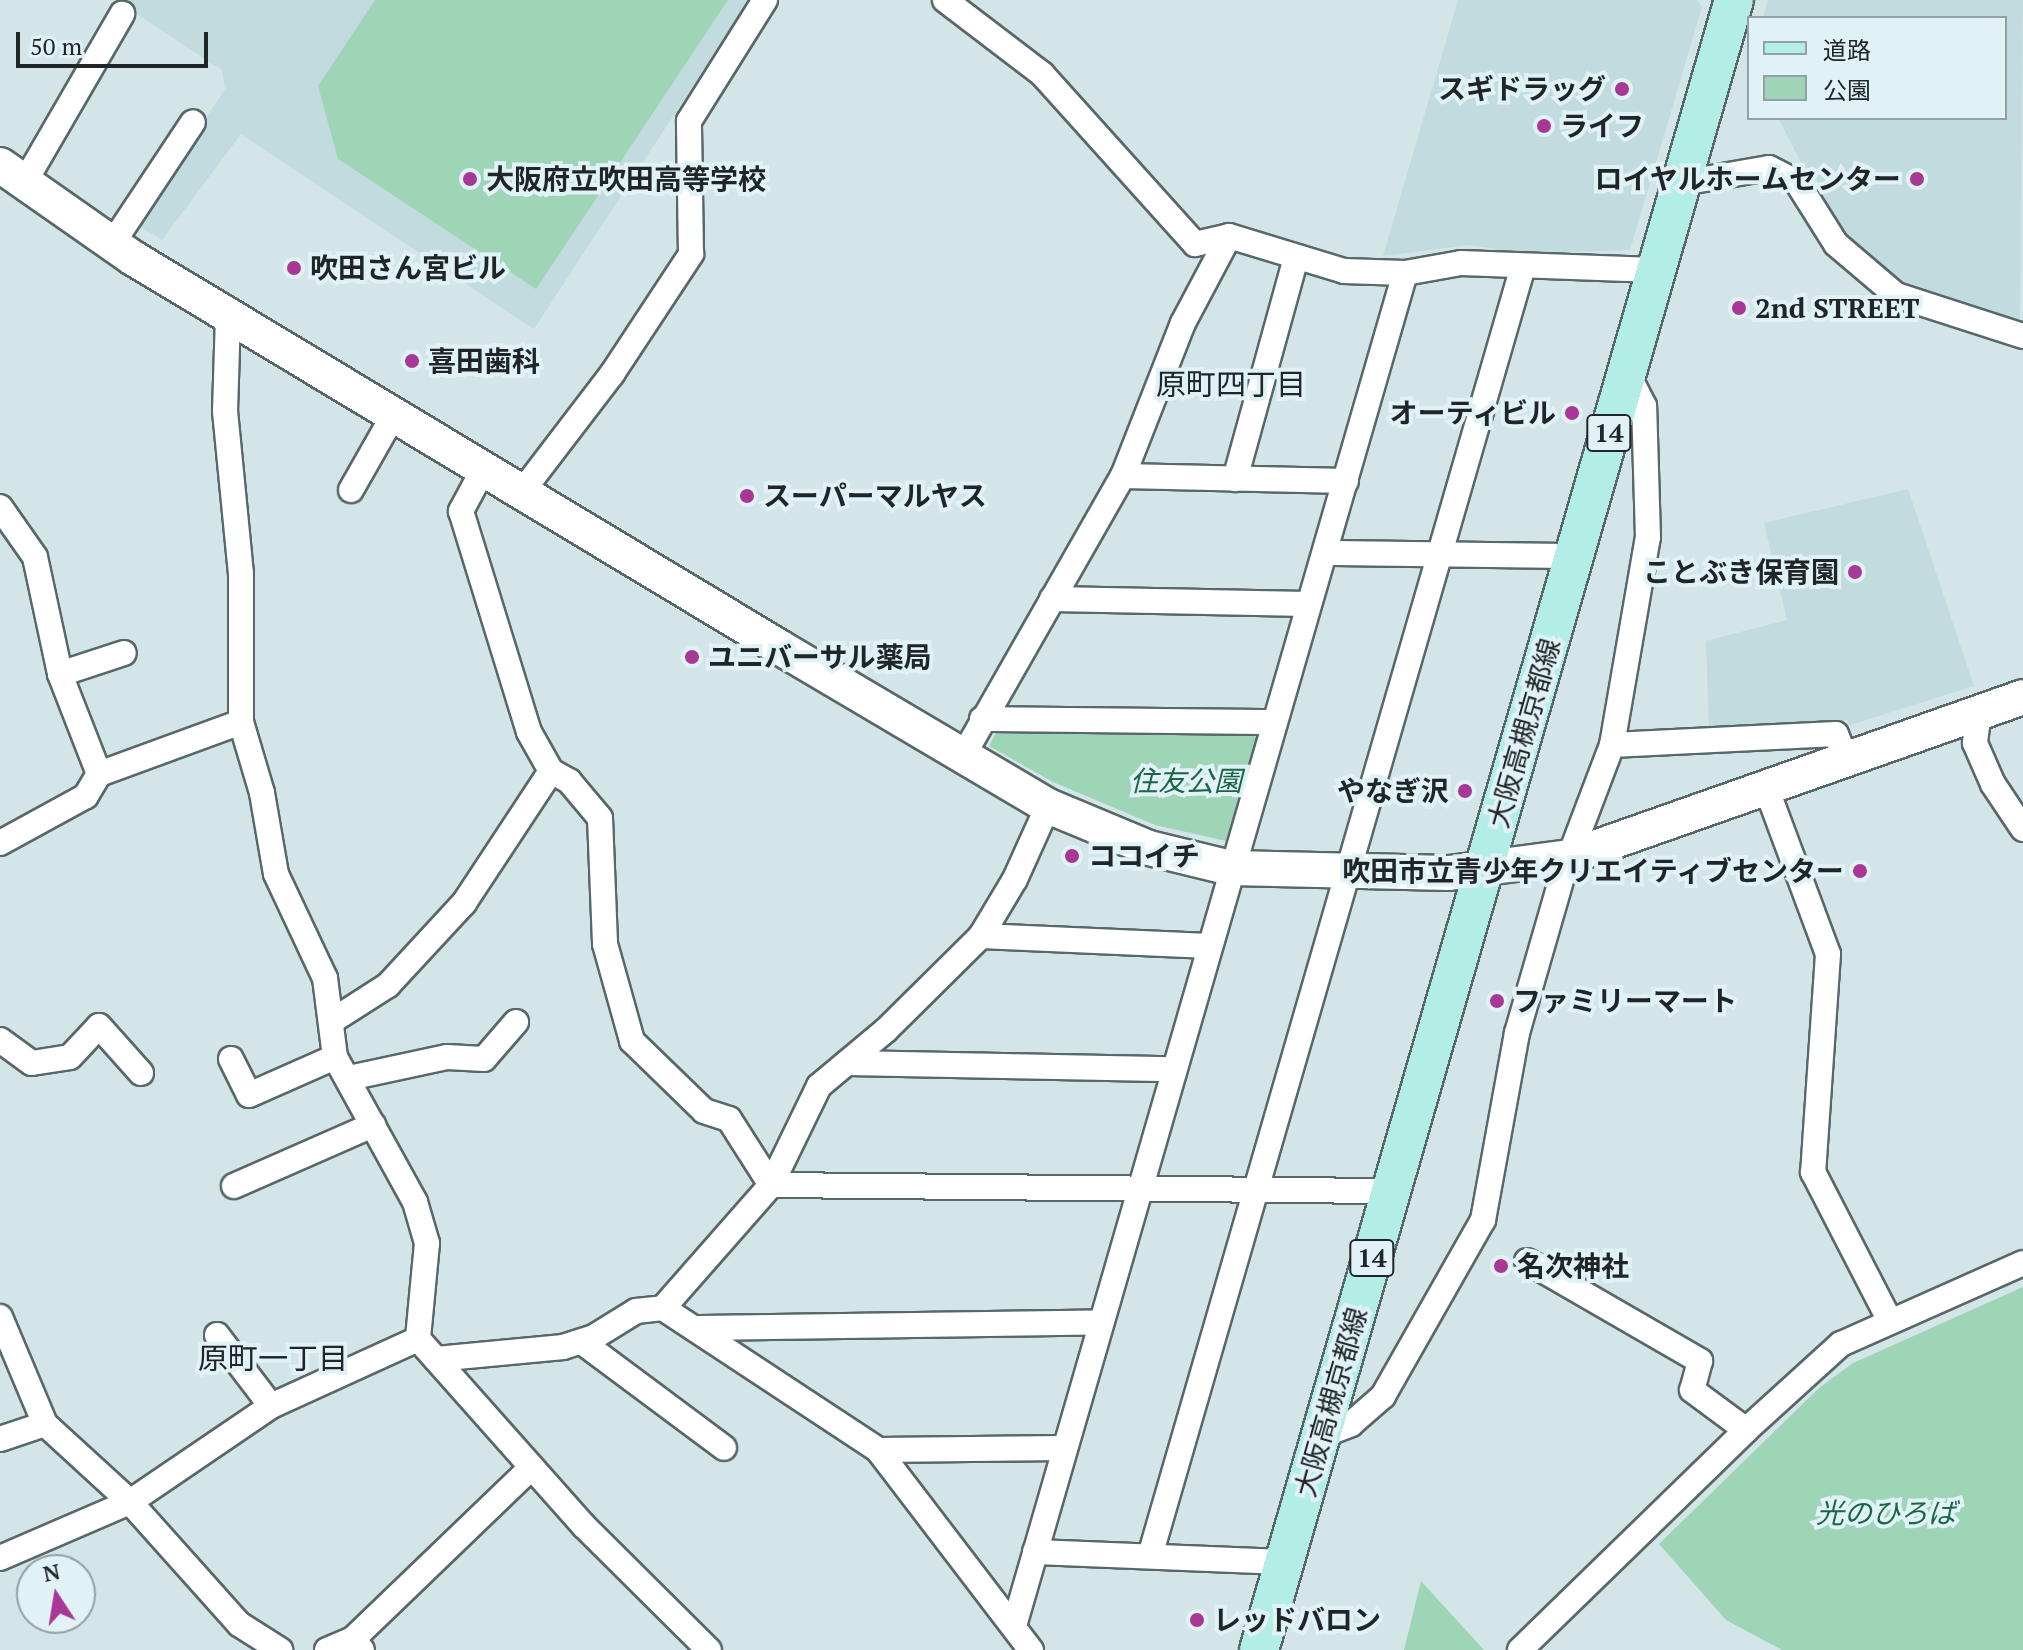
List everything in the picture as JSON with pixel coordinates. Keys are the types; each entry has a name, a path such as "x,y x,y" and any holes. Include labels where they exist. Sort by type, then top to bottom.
{"main road":[{"name":"大阪高槻京都線","path":"1259,1650 1682,183 1727,4"}],"street":[{"path":"521,493 612,374 691,254 689,121 765,0"},
{"path":"945,0 1042,74 1195,244 1229,236 1344,271 1405,273 1461,263 1655,270"},
{"path":"122,14 12,175 112,244 228,316 963,756 1048,806 1149,848 1231,868 1449,873 1569,857 1767,790 2023,697"},
{"path":"112,244 193,122"},
{"path":"1682,183 1769,168 1797,182 1836,244 1867,275 1896,295 2021,333"},
{"path":"963,756 1123,476 1183,323 1229,236"},
{"path":"1235,479 1296,257"},
{"path":"1150,1556 1523,266"},
{"path":"1014,1626 1405,273"},
{"path":"228,316 225,411 241,573 241,722 262,793 276,874 325,978 335,1057 415,1202 427,1243 418,1339 532,1467 709,1650"},
{"path":"1323,1435 1351,1424 1383,1396 1483,1220 1517,1033 1569,857 1612,745 1648,537 1644,406 1626,371"},
{"path":"351,490 393,416"},
{"path":"483,470 461,511 529,732 551,771 569,781 600,818 605,944 632,1041 704,1111 729,1119 771,1185"},
{"path":"1123,476 1346,481"},
{"path":"0,507 12,542 35,557 60,674 99,774"},
{"path":"1326,553 1575,556"},
{"path":"1052,599 1308,604"},
{"path":"60,674 124,653"},
{"path":"1979,713 1975,743 1993,784 2023,829"},
{"path":"982,719 1274,722"},
{"path":"0,843 86,796 99,774 241,722"},
{"path":"1612,745 1836,734 1846,760"},
{"path":"332,1021 388,985 464,903 551,771"},
{"path":"1767,790 1828,954 1813,1172 1889,1319"},
{"path":"663,1308 771,1185 819,1086 981,936 1015,879 1048,806"},
{"path":"981,936 1209,946"},
{"path":"349,1078 447,1057 491,1067 516,1022"},
{"path":"0,1040 32,1063 70,1057 99,1026 141,1073"},
{"path":"231,1059 249,1095 335,1057"},
{"path":"847,1063 1173,1069"},
{"path":"234,1186 373,1125"},
{"path":"771,1185 1390,1191"},
{"path":"1527,1261 1700,1361 1692,1390 1746,1430"},
{"path":"1520,1650 1746,1430 1841,1344 1889,1319 2023,1263"},
{"path":"436,1359 582,1342 636,1311 663,1308 878,1450 1031,1650"},
{"path":"0,1317 45,1424 130,1502 239,1624 280,1650"},
{"path":"694,1328 1101,1322"},
{"path":"217,1335 271,1406"},
{"path":"0,1558 130,1502 271,1406 418,1339"},
{"path":"582,1342 724,1448"},
{"path":"0,1439 45,1424"},
{"path":"878,1450 1064,1448"},
{"path":"327,1650 357,1645 532,1467"},
{"path":"1035,1552 1284,1562"}],"shaded area":[{"name":"大阪府立吹田高等学校","path":"116,0 749,0 534,329 241,134 162,240 136,224 225,89 222,70"},
{"name":"ライフ","path":"1458,0 1697,0 1702,7 1630,250 1523,253 1469,245 1383,256"},
{"name":"ロイヤルホームセンター","path":"1768,0 2023,0 2020,324 1896,289 1842,241 1779,120 2007,120 2007,16 1764,16"},
{"name":"ことぶき保育園","path":"1908,489 1974,686 1850,725 1847,720 1810,728 1709,732 1706,641 1787,620 1764,523"}],"green space":[{"name":"大阪府立吹田高等学校","path":"375,0 728,0 536,289 338,159 318,86"},
{"name":"住友公園","path":"998,729 1251,731 1257,739 1226,841 1155,825 1053,782 989,746"},
{"name":"光のひろば","path":"2023,1287 2023,1650 1782,1650 1726,1620 1659,1544 1819,1388 1853,1363"},
{"path":"1421,1581 1484,1650 1404,1650"}],"place":[{"name":"スギドラッグ","path":"1622,89"},
{"name":"ライフ","path":"1544,126"},
{"name":"大阪府立吹田高等学校","path":"470,179"},
{"name":"ロイヤルホームセンター","path":"1917,179"},
{"name":"吹田さん宮ビル","path":"294,268"},
{"name":"2nd STREET","path":"1739,308"},
{"name":"喜田歯科","path":"412,361"},
{"name":"オーティビル","path":"1572,413"},
{"name":"スーパーマルヤス","path":"747,496"},
{"name":"ことぶき保育園","path":"1855,572"},
{"name":"ユニバーサル薬局","path":"692,657"},
{"name":"やなぎ沢","path":"1465,791"},
{"name":"ココイチ","path":"1072,856"},
{"name":"吹田市立青少年クリエイティブセンター","path":"1860,871"},
{"name":"ファミリーマート","path":"1497,1001"},
{"name":"名次神社","path":"1501,1266"},
{"name":"レッドバロン","path":"1197,1620"}],"district":[{"name":"原町四丁目","path":"1231,384"},
{"name":"原町一丁目","path":"273,1358"}]}
